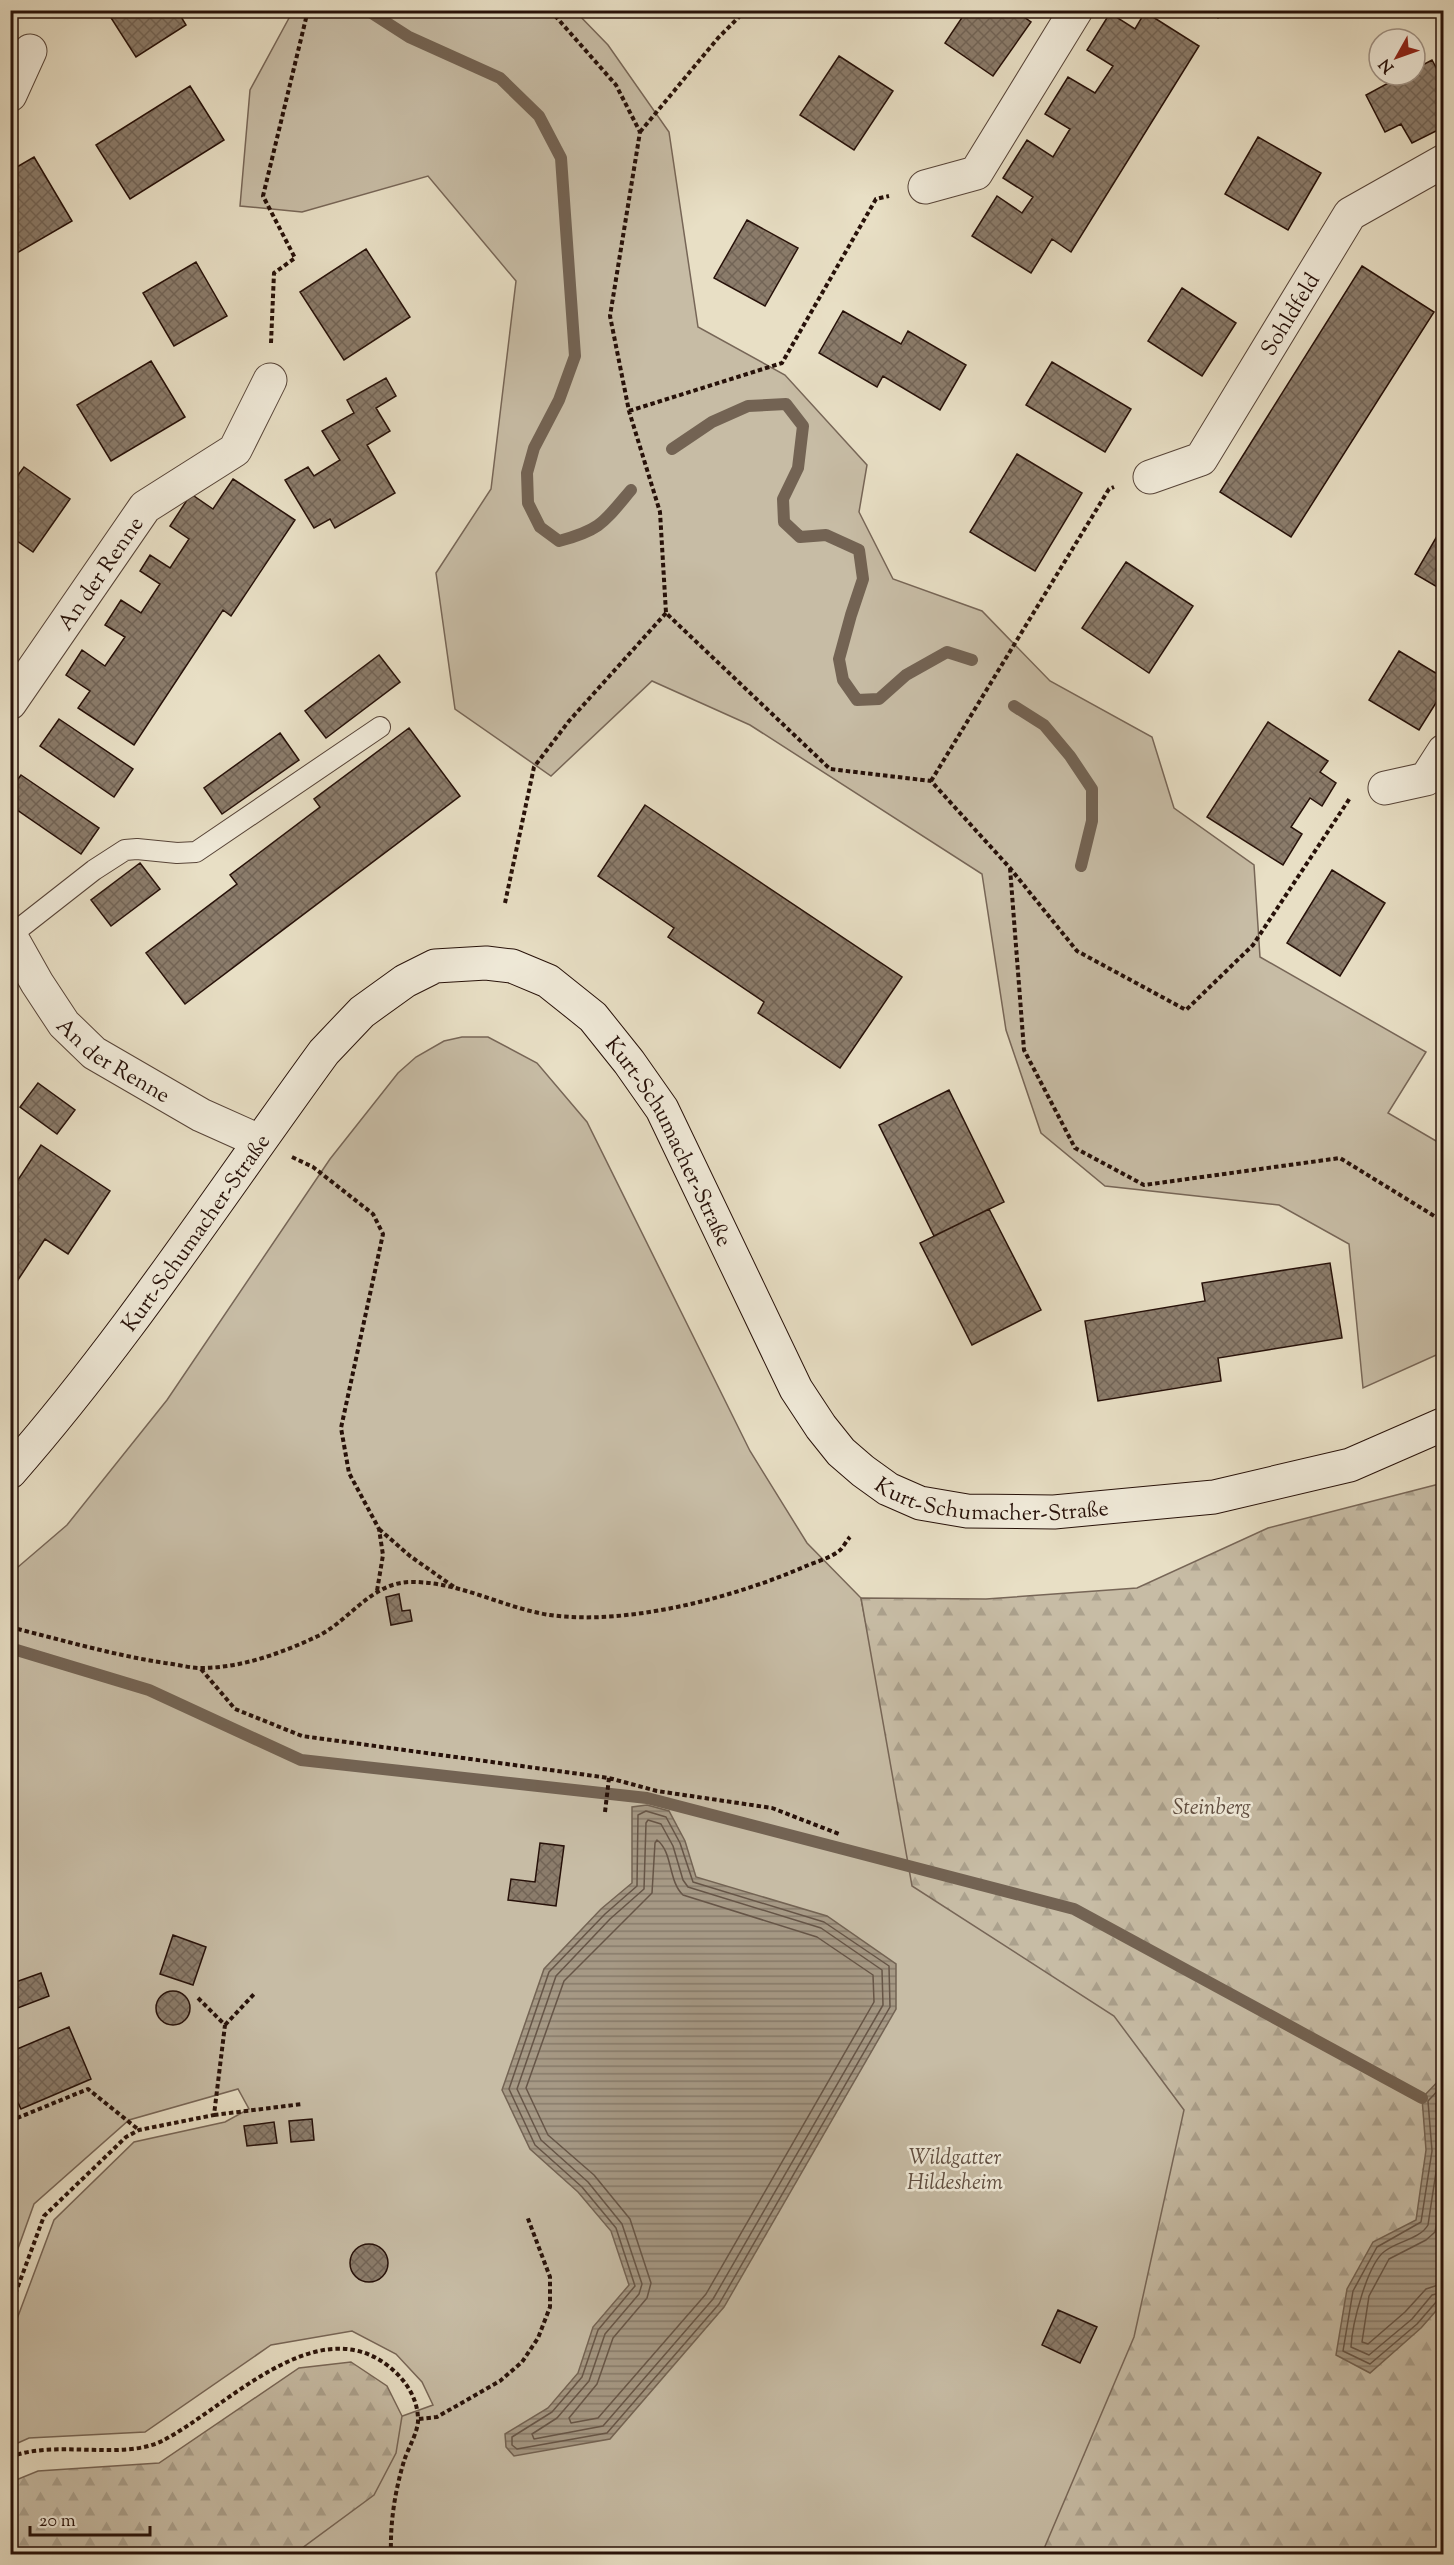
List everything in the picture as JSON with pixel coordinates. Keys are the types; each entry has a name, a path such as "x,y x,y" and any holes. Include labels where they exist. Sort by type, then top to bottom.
{"street":[{"path":"925,187 976,173 1076,10"},
{"path":"10,95 30,51"},
{"name":"Sohldfeld","path":"1150,477 1202,459 1350,214 1443,161"},
{"name":"An der Renne","path":"10,703 145,507 235,450 270,380"},
{"path":"1385,788 1426,779 1443,751"},
{"name":"An der Renne","path":"11,935 37,983 64,1024 94,1053 201,1115 259,1141"},
{"name":"Kurt-Schumacher-Straße","path":"10,1472 53,1423 130,1324 324,1052 362,1012 405,981 435,966 486,963 512,966 548,981 593,1017 630,1062 662,1109 796,1389 841,1452 888,1489 920,1503 967,1511 1054,1512 1214,1497 1350,1465 1436,1430 1443,1424"}],"lane":[{"path":"11,935 94,870 125,850 137,849 177,854 195,852 380,727"}],"path":[{"path":"270,380 274,273 295,258 263,196 308,10"},
{"path":"550,10 616,85 640,132"},
{"path":"746,10 718,38 640,132 610,316 629,411 660,512 666,613 830,769 931,781 1010,867 1077,951 1186,1010 1253,945 1349,798 1385,788"},
{"path":"629,411 782,363 876,199 925,187"},
{"path":"931,781 1109,489 1150,477"},
{"path":"505,903 534,767 569,721 666,613"},
{"path":"1010,867 1024,1050 1075,1148 1144,1185 1340,1158 1443,1222"},
{"path":"259,1141 313,1167 373,1214 383,1233 341,1428 349,1473 379,1528 410,1556 455,1587 500,1604 551,1615 601,1617 659,1610 726,1594 782,1577 838,1552 850,1537"},
{"path":"377,1591 383,1555 379,1528"},
{"path":"10,1627 142,1659 200,1668 249,1661 280,1652 321,1634 377,1591 409,1582 455,1587"},
{"path":"200,1668 235,1709 302,1736 609,1778 657,1791 772,1808 839,1834"},
{"path":"605,1812 609,1778"},
{"path":"214,2115 225,2025 255,1993"},
{"path":"197,1997 225,2025"},
{"path":"10,2121 88,2089 140,2130"},
{"path":"10,2308 44,2216 126,2137 140,2130 214,2115 302,2104"},
{"path":"419,2419 437,2417 500,2380 522,2362 538,2338 550,2307 550,2277 527,2216"},
{"path":"10,2457 29,2450 143,2448 162,2441 266,2374 307,2352 351,2349 376,2357 400,2375 412,2392 419,2419 394,2494 392,2554"}],"green space":[{"path":"286,11 575,11 608,45 669,132 698,327 785,375 867,465 859,512 893,579 982,611 1050,681 1152,737 1174,808 1254,865 1260,957 1426,1052 1388,1113 1443,1145 1443,1352 1363,1388 1349,1244 1279,1205 1105,1186 1041,1133 1006,1030 982,874 750,725 652,681 551,776 455,709 436,573 491,489 516,281 428,176 302,212 240,206 250,90 289,18"},
{"name":"Wildgatter Hildesheim","path":"462,1037 488,1037 537,1063 587,1122 750,1451 807,1543 861,1598 869,1639 989,1774 1443,2554 11,2554 159,2470 397,2418 433,2405 422,2382 396,2354 352,2331 271,2345 145,2432 29,2438 11,2446 11,2335 54,2220 134,2142 225,2122 249,2109 238,2089 129,2120 34,2204 11,2268 11,1573 67,1525 167,1400 330,1159 398,1073 416,1057 444,1041"},
{"name":"Steinberg","path":"1443,1483 1443,2554 948,2554 949,2551 1043,2551 1134,2337 1184,2110 1114,2016 912,1886 861,1598 986,1599 1137,1588 1268,1528"},
{"path":"351,2362 387,2386 402,2416 396,2453 374,2495 294,2554 11,2554 11,2482 38,2471 159,2463 299,2368"}],"water":[{"path":"647,1805 669,1811 685,1841 696,1877 827,1916 896,1964 896,2009 724,2307 610,2439 514,2456 506,2447 505,2434 548,2408 578,2373 593,2327 629,2285 611,2231 578,2192 530,2149 502,2090 544,1969 601,1909 632,1883 632,1807"},
{"path":"1443,2076 1443,2303 1421,2328 1370,2373 1336,2355 1347,2289 1373,2242 1416,2220 1426,2150 1422,2098"}],"building":[{"path":"106,10 177,10 186,25 136,57"},
{"path":"967,10 1014,10 1031,22 993,76 945,43"},
{"path":"1214,10 1231,10 1218,18"},
{"path":"1145,12 1199,46 1071,252 1052,239 1031,273 972,236 997,196 1022,213 1033,197 1003,178 1027,140 1053,157 1070,129 1045,114 1068,77 1095,93 1113,66 1087,50 1110,13 1135,29"},
{"path":"839,56 893,91 854,150 800,115"},
{"path":"1432,60 1444,82 1444,127 1412,143 1401,124 1385,132 1366,95 1381,87 1427,87 1427,63"},
{"path":"190,86 224,140 130,199 96,145"},
{"path":"1258,137 1321,173 1288,230 1225,194"},
{"path":"34,157 72,221 10,257 10,171"},
{"path":"747,220 798,248 765,306 714,278"},
{"path":"366,249 410,317 344,360 300,292"},
{"path":"196,262 227,316 174,346 143,293"},
{"path":"1362,266 1434,312 1291,537 1220,492"},
{"path":"1182,288 1236,323 1202,376 1148,341"},
{"path":"843,311 901,344 908,331 966,365 940,410 883,376 877,387 819,353"},
{"path":"151,361 185,417 111,461 77,405"},
{"path":"1052,362 1131,409 1105,452 1026,405"},
{"path":"386,378 396,396 376,408 390,431 367,445 395,493 335,528 330,519 314,528 285,480 308,467 314,476 340,460 322,431 354,413 347,400"},
{"path":"1017,454 1082,493 1035,571 970,532"},
{"path":"24,467 70,499 33,552 10,536 10,486"},
{"path":"233,479 295,520 231,616 223,610 134,745 78,708 90,691 66,675 82,650 105,666 125,637 105,625 121,600 141,613 160,584 140,571 150,555 170,568 189,539 170,526 191,494 213,509"},
{"path":"1444,524 1444,591 1415,574"},
{"path":"1126,562 1193,606 1149,673 1082,628"},
{"path":"1399,651 1444,678 1444,690 1419,730 1369,700"},
{"path":"379,655 400,682 326,738 305,711"},
{"path":"59,719 133,769 114,797 40,746"},
{"path":"1268,722 1328,761 1320,772 1336,783 1322,806 1310,798 1291,827 1302,834 1283,865 1207,817"},
{"path":"409,728 460,796 185,1004 146,953 237,884 230,875 320,807 314,799"},
{"path":"280,733 299,760 222,814 204,788"},
{"path":"21,775 99,828 81,854 10,805 10,790"},
{"path":"645,805 902,977 840,1068 758,1013 764,1002 668,937 674,928 598,876"},
{"path":"140,863 160,889 111,926 91,900"},
{"path":"1332,870 1385,903 1340,976 1287,943"},
{"path":"38,1083 75,1110 57,1134 20,1107"},
{"path":"949,1090 1004,1202 934,1236 879,1125"},
{"path":"41,1145 110,1191 68,1254 45,1239 10,1292 10,1192"},
{"path":"989,1209 1041,1310 972,1345 920,1243"},
{"path":"1330,1263 1342,1338 1218,1358 1221,1381 1098,1401 1085,1321 1205,1301 1202,1283"},
{"path":"399,1594 402,1611 410,1610 412,1621 391,1625 386,1597"},
{"path":"540,1843 564,1846 556,1906 508,1900 511,1879 535,1882"},
{"path":"173,1935 206,1947 193,1985 160,1974"},
{"path":"41,1973 49,1996 10,2011 10,1984"},
{"path":"173,1991 185,1996 190,2008 185,2020 173,2025 161,2020 156,2008 161,1996"},
{"path":"69,2027 91,2079 21,2109 10,2086 10,2052"},
{"path":"312,2119 314,2140 291,2142 289,2121"},
{"path":"274,2122 277,2143 247,2146 244,2126"},
{"path":"369,2244 383,2249 388,2263 383,2277 369,2282 355,2277 350,2263 355,2249"},
{"path":"1058,2310 1097,2327 1080,2363 1042,2345"}],"waterway":[{"path":"367,10 409,37 500,78 539,116 561,158 575,356 559,400 534,448 527,473 528,503 540,527 559,541 584,533 601,523 631,490"},
{"path":"672,449 712,422 748,406 786,404 803,426 798,468 783,499 784,522 800,537 826,535 859,550 863,579 839,659 843,680 857,700 879,699 906,675 947,652 972,660"},
{"path":"1014,706 1044,725 1070,756 1092,789 1092,821 1081,866"},
{"path":"10,1648 149,1690 301,1760 647,1798 1074,1909 1422,2098"}]}
